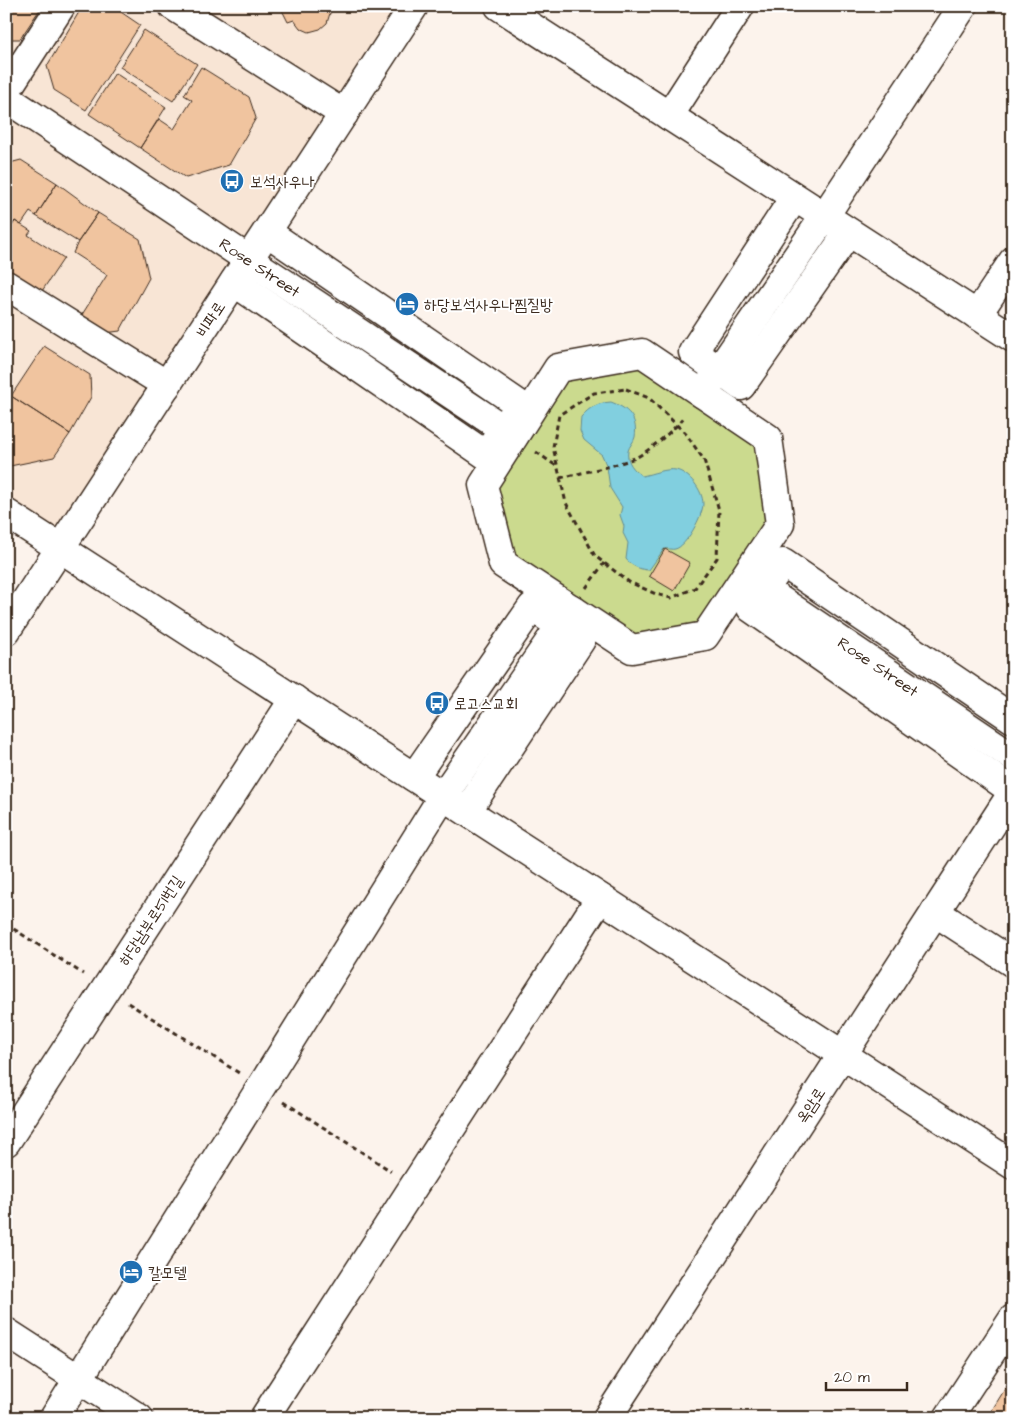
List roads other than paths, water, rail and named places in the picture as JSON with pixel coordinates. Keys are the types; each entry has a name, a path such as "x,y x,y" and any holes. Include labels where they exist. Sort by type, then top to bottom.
{"street":[{"path":"6,91 61,6"},
{"path":"173,6 344,114"},
{"name":"비파로","path":"6,631 414,6"},
{"path":"499,6 1013,338"},
{"path":"669,116 740,6"},
{"path":"703,394 824,217 963,6"},
{"name":"Rose Street","path":"6,98 508,433"},
{"path":"794,198 693,352 741,386 848,233"},
{"path":"267,232 520,405 483,485 503,564 565,618 581,640 467,811"},
{"path":"977,315 1013,261"},
{"path":"234,282 486,455 508,433 558,368 642,353 768,438 780,524 754,583 751,608 1013,792"},
{"path":"6,285 167,385"},
{"path":"6,512 1013,1166"},
{"path":"414,777 532,607 565,618 632,648 705,636 754,583 783,563 1013,719"},
{"name":"Rose Street","path":"754,583 1013,757"},
{"path":"54,1418 443,796 565,618"},
{"name":"하당남부로51번길","path":"6,1142 294,699"},
{"name":"옥암로","path":"607,1418 1013,792"},
{"path":"264,1418 600,898"},
{"path":"935,912 1013,963"},
{"path":"948,1418 1013,1319"},
{"path":"6,1332 139,1418"}],"water":[{"path":"611,402 626,410 635,424 635,437 628,455 629,462 634,468 642,476 659,471 676,470 690,478 701,493 702,509 689,537 679,547 664,549 649,570 636,567 626,559 628,543 623,533 624,526 620,515 622,507 610,488 607,467 602,455 584,440 580,431 581,417 584,414 602,403"}],"place":[{"name":"보석사우나","path":"232,181"},
{"name":"하당보석사우나찜질방","path":"407,304"},
{"name":"로고스교회","path":"437,703"},
{"name":"칼모텔","path":"131,1272"}]}
